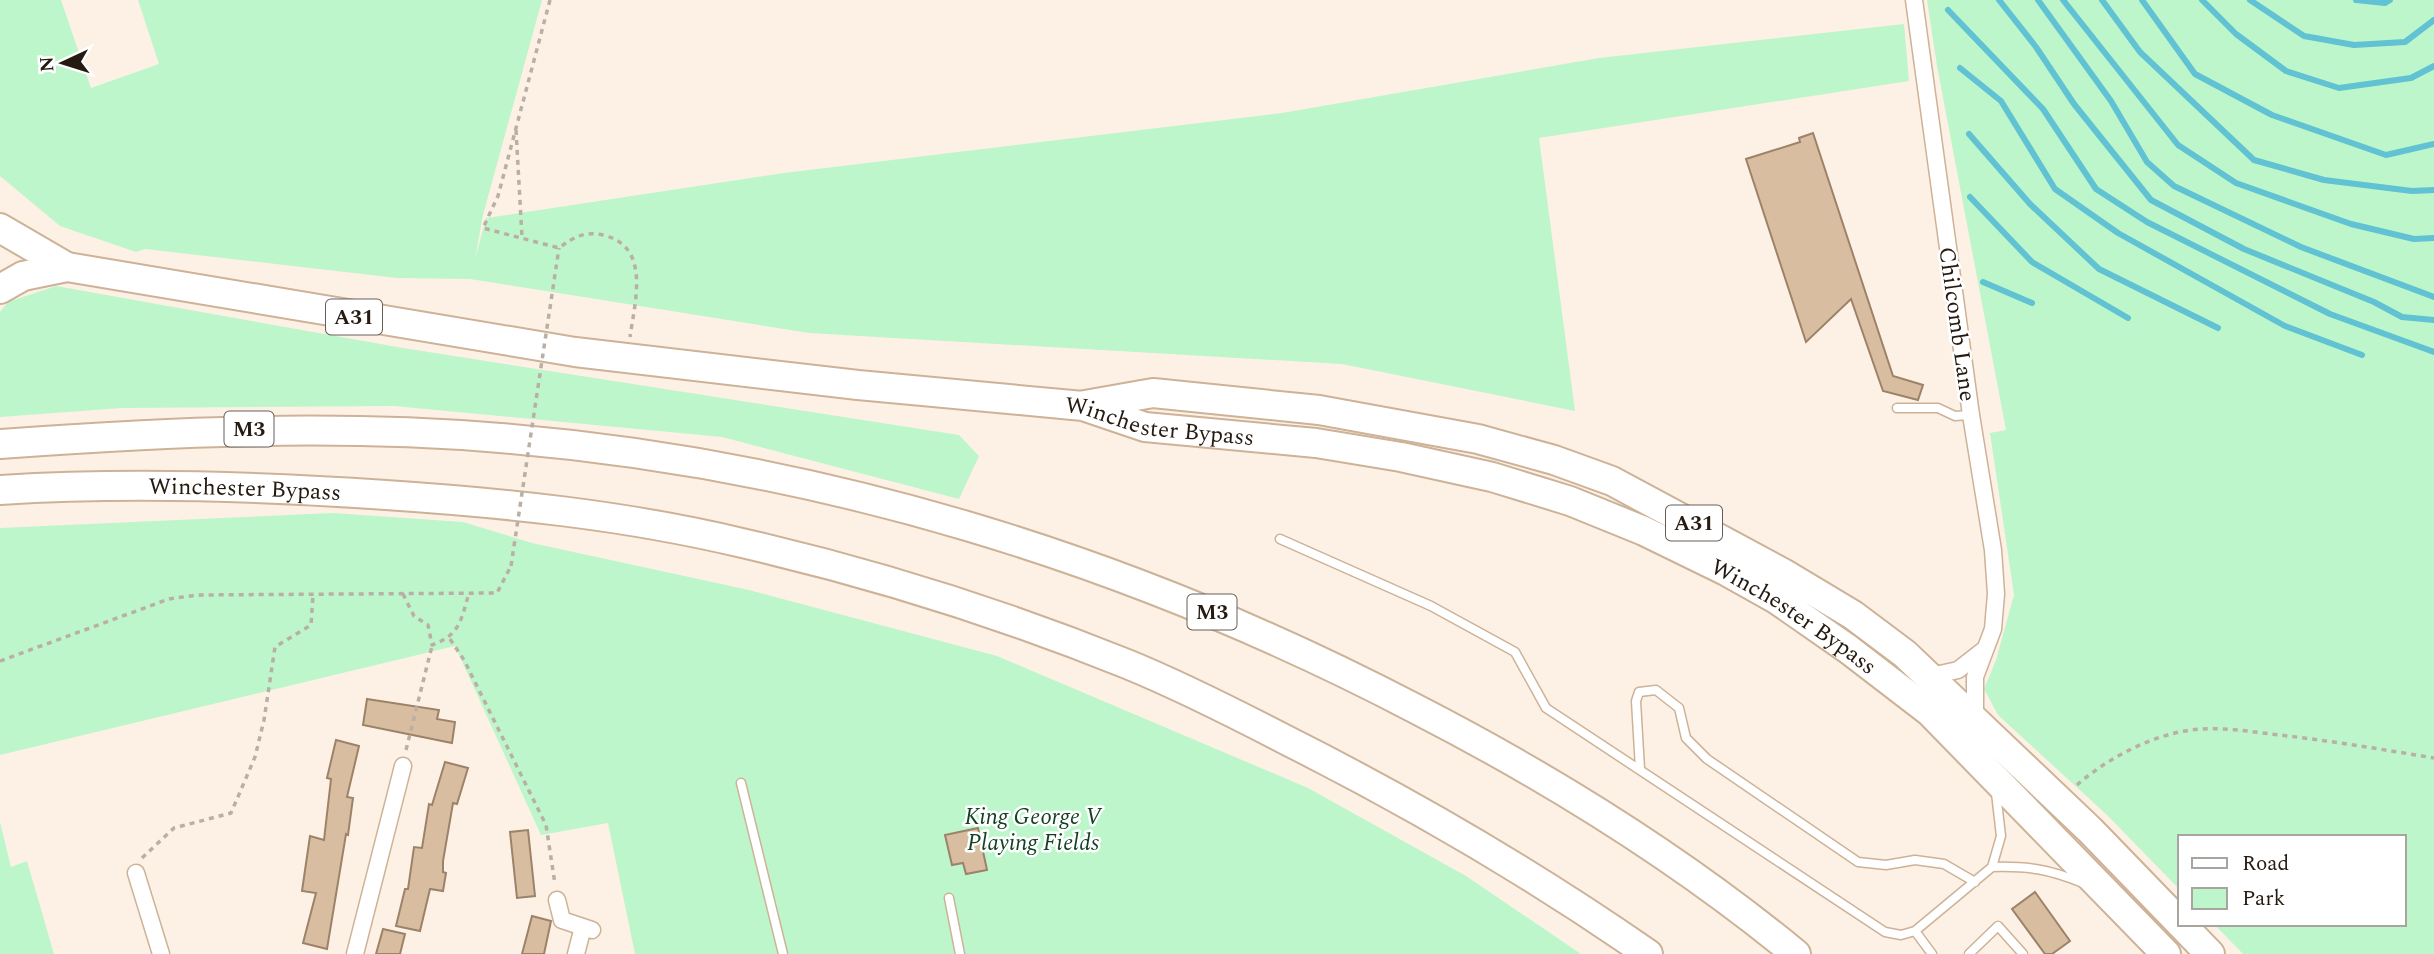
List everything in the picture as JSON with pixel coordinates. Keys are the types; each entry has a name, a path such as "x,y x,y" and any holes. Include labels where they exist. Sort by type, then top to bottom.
{"highway":[{"name":"A31","path":"0,228 67,267 575,352 858,385 1083,406"},
{"name":"A31","path":"0,289 23,276 67,267"},
{"name":"Winchester Bypass","path":"1083,406 1153,393 1319,410 1478,439 1554,460 1612,481 1783,573 1853,615 1931,676 2062,802 2178,921"},
{"name":"Winchester Bypass","path":"1083,406 1145,427 1316,443 1401,457 1492,477 1583,506 1656,536 1776,598 1930,712 2166,954"},
{"name":"M3","path":"0,444 246,429 359,430 499,438 693,461 889,503 1046,551 1202,607 1371,685 1556,786 1656,850 1796,954"},
{"name":"Winchester Bypass","path":"0,490 154,485 274,487 490,502 544,508 741,542 965,606 1129,664 1393,794 1503,859 1648,954"},
{"name":"Winchester Bypass","path":"2183,926 2210,954"}],"street":[{"name":"Chilcomb Lane","path":"1914,0 1971,415 1993,550 1996,594 1993,629 1975,677 1975,718"},
{"path":"1931,676 1958,670 1987,647"},
{"path":"355,954 403,766"},
{"path":"136,873 161,954"},
{"path":"557,900 562,920 587,928 576,954"}],"lane":[{"path":"1897,408 1938,408 1955,416 1971,415"},
{"path":"1280,538 1431,606 1516,652 1546,708 1885,932 1902,935 1915,931 1992,867 2001,836 1999,807 1991,774"},
{"path":"1640,769 1636,701 1639,692 1656,690 1679,708 1686,737 1707,759 1858,862 1886,865 1915,860 1944,864 1975,882"},
{"path":"741,783 783,954"},
{"path":"1992,867 2029,866 2051,870 2108,893"},
{"path":"949,898 960,954"},
{"path":"1969,954 1998,926 2023,954"},
{"path":"1915,931 1932,954"}],"path":[{"path":"550,0 498,196 483,228 559,248"},
{"path":"516,126 522,237"},
{"path":"0,661 169,599 197,595 497,593 511,566 559,248 577,234 593,233 626,246 635,260 637,282 630,343"},
{"path":"432,645 450,639 461,622 469,593"},
{"path":"403,594 414,616 428,625 432,645 403,766"},
{"path":"136,873 143,855 174,828 231,813 261,733 275,647 311,625 313,595"},
{"path":"450,639 464,660 546,825 557,900"},
{"path":"2062,802 2095,770 2173,733 2199,729 2316,739 2434,758"}],"green space":[{"path":"0,0 61,0 91,88 159,64 138,0 542,0 483,215 475,259 486,218 784,173 1282,113 1599,58 1904,24 1909,81 1539,138 1575,411 1342,364 809,333 470,279 397,278 145,249 136,252 60,226 0,176"},
{"path":"1927,0 2434,0 2434,954 2243,954 2216,926 2406,926 2406,835 2178,835 2178,888 2107,815 1998,715 1984,689 1996,660 2014,595 1990,433 2006,430"},
{"path":"56,286 403,348 959,435 979,456 959,499 722,437 394,406 122,408 0,417 0,312 8,302"},
{"name":"King George V Playing Fields","path":"333,513 463,522 532,543 749,590 997,656 1308,788 1466,876 1581,954 635,954 608,823 541,835 455,646 0,755 0,528"},
{"path":"0,822 11,867 27,861 54,954 0,954"}],"building":[{"path":"1813,133 1893,376 1923,385 1918,400 1883,391 1851,299 1806,342 1746,159 1800,142 1799,138"},
{"path":"367,699 439,710 437,719 455,722 452,743 363,725"},
{"path":"336,740 359,746 347,797 353,798 327,949 303,943 316,893 302,891 310,836 324,840 331,779 327,778"},
{"path":"445,762 468,768 457,804 453,803 443,861 443,872 446,873 443,891 430,889 420,931 396,926 405,889 408,889 414,847 422,848 429,804 432,805"},
{"path":"978,828 987,870 966,874 963,863 952,865 945,835"},
{"path":"528,830 535,896 517,898 510,832"},
{"path":"2035,892 2070,941 2052,954 2045,954 2012,909"},
{"path":"532,916 551,921 544,954 522,954"},
{"path":"383,929 405,934 400,954 376,954"}],"waterway":[{"path":"1999,0 2036,47 2074,104 2151,200 2244,249 2374,302 2402,317 2434,320"},
{"path":"2038,0 2111,101 2147,162 2174,186 2301,247 2434,297"},
{"path":"2063,0 2178,145 2236,183 2351,224 2414,239 2434,238"},
{"path":"2102,0 2140,52 2254,160 2324,180 2412,191 2434,190"},
{"path":"2142,0 2195,74 2272,115 2386,155 2434,144"},
{"path":"2202,0 2236,34 2286,71 2339,88 2411,78 2434,66"},
{"path":"2250,0 2304,36 2354,45 2405,42 2434,20"},
{"path":"2356,0 2385,3 2390,0"},
{"path":"1948,10 2043,109 2096,189 2147,222 2330,314 2434,352"},
{"path":"1960,68 2001,101 2055,189 2118,233 2285,326 2362,355"},
{"path":"1969,134 2030,204 2099,269 2218,328"},
{"path":"1970,197 2032,262 2128,318"},
{"path":"1983,282 2032,303"}]}
